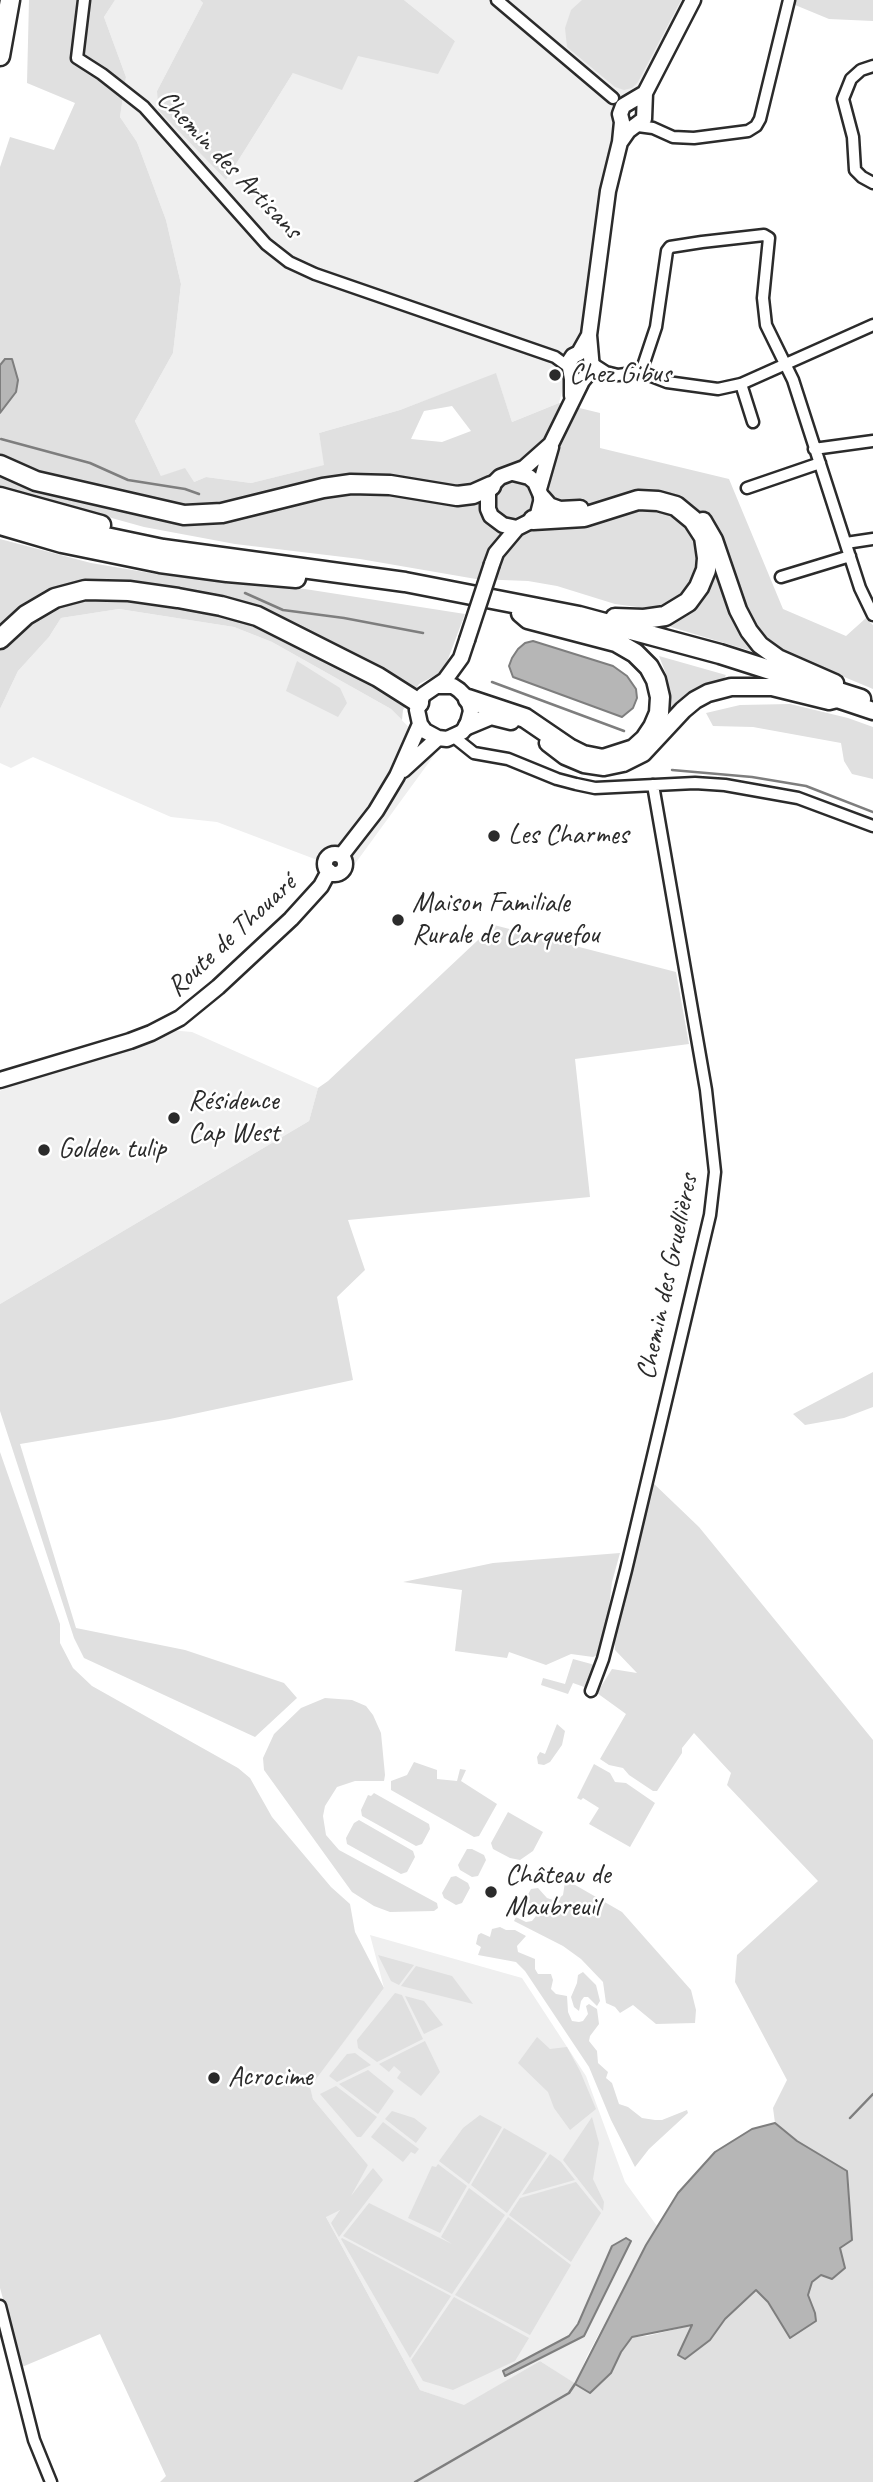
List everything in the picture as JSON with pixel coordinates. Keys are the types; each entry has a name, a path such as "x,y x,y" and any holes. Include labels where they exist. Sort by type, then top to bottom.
{"highway":[{"path":"0,56 10,0"},
{"path":"0,466 36,481 184,515 222,513 323,488 351,484 390,485 457,496 473,494 491,486"},
{"path":"0,497 116,530 223,552 232,559"},
{"path":"525,524 575,519 638,500 658,501 676,506 693,520 704,537 706,570 699,587 688,602 665,616 644,619 579,616"},
{"path":"0,511 122,541 405,582 579,616 720,654 869,705"},
{"path":"0,525 62,543 160,563 354,583 521,613 649,642 773,677 838,699"},
{"path":"0,639 26,615 55,598 85,590 141,592 221,606 257,616 378,677 419,703"},
{"path":"466,697 525,718 569,748 583,755 603,759 634,749 653,727 659,713 660,697 656,680 649,667 635,653 615,642 528,619 521,613"}],"main road":[{"path":"494,559 541,506 540,494 551,444 571,402 589,335 606,200 620,142 693,0"},
{"path":"525,524 503,525 496,521 488,509 488,494 491,486 500,477 536,460 551,444"},
{"path":"513,473 529,477 549,506 560,510 572,511 640,492 673,496 699,515 707,526 738,610 760,645 795,666 858,692 869,705"},
{"path":"461,731 471,711 461,679 461,658 494,559 496,521"},
{"path":"438,738 420,724 417,710 419,703 461,658"},
{"path":"438,685 453,686 466,697"},
{"path":"397,776 438,738 461,731 491,716 508,719 528,729 575,761 604,767 623,763 643,752 682,710 719,689 759,686 789,690 829,701 838,699 869,705"},
{"path":"397,776 420,724"},
{"name":"Route de Thouaré","path":"0,1080 141,1037 180,1018 218,987 321,886 329,871 325,865 328,857 334,854 341,856 370,819 397,776"}],"street":[{"name":"Chemin des Artisans","path":"84,0 77,58 144,107 265,244 289,262 315,274 581,365 624,375 641,372 667,382 718,388 741,384 873,326"},
{"path":"497,0 633,114 653,128 673,137 694,138 748,131 756,126 789,0"},
{"path":"873,66 861,69 850,79 844,99 853,137 855,170 873,183"},
{"path":"641,372 656,327 667,251 670,247 764,235 769,238 762,298 766,325 793,380 860,589 873,615"},
{"path":"741,384 753,422"},
{"path":"814,449 873,441"},
{"path":"747,488 820,463"},
{"path":"846,543 873,539"},
{"path":"780,577 850,556"},
{"path":"461,731 474,753 508,759 576,784 595,788 695,783 759,790 798,798 873,826"},
{"name":"Chemin des Gruellières","path":"591,1691 603,1659 626,1570 710,1216 715,1172 706,1090 653,785"},
{"path":"0,2305 34,2440 51,2482"}],"shaded area":[{"path":"29,0 115,0 104,17 126,77 120,117 137,142 166,220 181,284 173,353 135,421 161,476 185,468 194,482 206,477 251,483 324,465 319,433 400,410 496,373 512,422 559,403 600,413 600,448 729,479 783,609 846,636 866,618 873,625 873,689 789,654 774,645 751,651 671,627 637,607 615,604 557,586 528,581 476,579 360,559 235,544 144,527 0,487 0,413 16,392 0,365 0,167 10,137 54,150 75,103 27,83","holes":["452,406 471,431 442,442 411,439 424,411"]},
{"path":"115,0 200,0 203,3 157,91 158,110 226,180 293,73 357,56 455,41 404,0 689,0 646,84 624,97 616,115 584,333 580,343 560,355 558,363 564,384 559,403 512,422 496,374 400,410 319,433 325,465 251,483 206,477 194,482 161,476 135,421 173,353 181,284 166,220 137,142 120,117 126,77 104,17"},
{"path":"200,0 404,0 455,41 438,74 358,56 342,90 293,73 226,180 158,110 157,91 203,3"},
{"path":"582,0 681,0 638,82 632,88 624,90 615,87 567,47 565,28 571,10"},
{"path":"783,0 873,0 873,21 829,19"},
{"path":"5,359 12,359 18,380 16,392 0,413 0,365"},
{"path":"0,539 91,563 162,575 305,589 465,614 445,667 419,684 403,710 402,720 391,709 272,642 234,627 119,609 61,618 49,637 18,671 0,709"},
{"path":"119,609 234,627 272,642 391,709 435,754 349,872 217,822 171,817 33,757 11,768 0,763 0,709 18,671 49,637 61,618"},
{"path":"533,641 613,666 627,676 636,689 637,698 633,708 622,717 513,677 509,666 512,658 525,643"},
{"path":"659,656 726,675 723,680 693,690 670,709 668,679"},
{"path":"297,661 340,688 347,703 338,717 286,691"},
{"path":"790,704 873,727 873,779 852,774 844,761 841,743 753,727 713,726 706,713 740,705"},
{"path":"494,925 676,972 689,1044 575,1059 590,1197 348,1220 365,1270 337,1297 353,1380 170,1419 20,1444 76,1628 185,1650 284,1683 297,1698 255,1737 84,1658 74,1638 0,1411 0,1304 309,1121 318,1088"},
{"path":"169,1030 192,1032 318,1088 309,1121 0,1304 0,1091 13,1084 123,1051 161,1036"},
{"path":"873,1372 873,1407 844,1418 805,1425 793,1414"},
{"path":"0,1452 60,1624 60,1643 73,1668 92,1686 238,1768 250,1778 272,1817 331,1887 350,1904 355,1932 384,1988 310,2087 313,2099 368,2165 351,2196 373,2168 383,2180 339,2237 331,2223 340,2210 326,2217 420,2390 464,2405 540,2361 590,2393 611,2373 632,2337 693,2325 678,2354 685,2359 710,2340 725,2319 756,2290 768,2302 790,2338 815,2313 808,2295 812,2282 821,2275 797,2141 775,2123 773,2108 787,2080 735,1982 737,1955 818,1881 727,1785 731,1773 694,1733 657,1791 629,1775 623,1768 609,1765 600,1759 626,1714 597,1693 612,1669 637,1673 615,1650 614,1627 651,1481 699,1527 873,1740 873,2482 160,2482 166,2476 100,2334 22,2367 0,2288"},
{"path":"620,1553 598,1655 593,1657 571,1654 546,1665 509,1652 507,1658 455,1651 462,1590 403,1582 493,1563"},
{"path":"573,1659 595,1665 587,1688 573,1683 568,1694 541,1685 543,1678 565,1684"},
{"path":"325,1698 352,1700 366,1706 381,1733 385,1775 384,1781 355,1781 337,1787 325,1806 323,1816 326,1835 339,1850 437,1903 438,1908 434,1911 390,1912 374,1906 352,1892 264,1770 263,1758 274,1734 301,1708"},
{"path":"557,1724 565,1731 562,1745 550,1762 538,1764 537,1757 540,1752 545,1754"},
{"path":"414,1762 437,1770 437,1779 457,1781 460,1769 466,1770 461,1781 497,1804 479,1836 474,1837 391,1790 391,1781 407,1775"},
{"path":"594,1764 610,1773 615,1782 626,1783 655,1803 630,1847 589,1824 599,1808 583,1798 577,1798"},
{"path":"374,1793 429,1824 430,1829 422,1844 416,1846 362,1816 361,1810 368,1795"},
{"path":"508,1812 543,1832 533,1851 520,1860 493,1849 491,1843"},
{"path":"359,1820 413,1851 415,1857 407,1872 401,1874 347,1844 346,1838 354,1823"},
{"path":"467,1849 484,1855 486,1860 478,1876 472,1877 460,1870 458,1865"},
{"path":"456,1876 468,1883 470,1888 462,1903 456,1905 444,1898 442,1893 451,1877"},
{"path":"565,1882 570,1882 622,1912 691,1990 696,2010 695,2023 656,2024 633,2005 620,2013 606,2003 603,1982 581,1959 563,1946 514,1921 516,1917 526,1922 532,1921 536,1916 536,1908 525,1900 531,1889 538,1888 547,1898 556,1901 563,1895"},
{"path":"500,1927 526,1936 517,1946 518,1952 535,1959 538,1974 551,1974 551,1989 556,1994 567,1996 568,2012 572,2021 583,2021 588,2014 586,2006 589,2004 597,2009 599,2024 589,2041 597,2051 598,2063 608,2072 606,2078 612,2083 619,2104 628,2107 642,2118 655,2120 687,2110 688,2113 649,2149 635,2167 611,2120 589,2067 525,1971 516,1962 478,1955 481,1947 476,1944 478,1935 481,1933 490,1937 492,1929"},
{"path":"370,1935 522,1978 586,2076 625,2182 657,2226 587,2356 575,2384 540,2361 464,2406 420,2390 326,2217 368,2165 313,2099 309,2086 384,1988"},
{"path":"378,1955 414,1965 399,1985 391,1981"},
{"path":"416,1966 452,1976 473,2004 401,1986"},
{"path":"583,1972 596,1985 600,2001 597,2006 588,1997 584,1997 579,2011 574,2007 571,1997 578,1975"},
{"path":"395,1993 402,1995 423,2039 377,2062 358,2048 357,2040"},
{"path":"405,1996 424,2001 443,2025 424,2034"},
{"path":"537,2037 550,2049 567,2047 596,2109 570,2130 554,2108 548,2092 518,2063"},
{"path":"425,2041 440,2072 421,2096 397,2078 401,2072 394,2066 389,2072 379,2064"},
{"path":"355,2053 371,2065 337,2082 329,2076 347,2054"},
{"path":"368,2070 394,2091 378,2114 339,2084"},
{"path":"336,2086 377,2117 361,2137 357,2137 320,2094"},
{"path":"392,2111 414,2118 427,2128 416,2143 385,2119"},
{"path":"480,2115 502,2127 469,2184 439,2161 463,2128"},
{"path":"592,2117 599,2143 593,2179 604,2202 603,2211 563,2160"},
{"path":"383,2122 419,2149 415,2154 411,2152 403,2162 371,2137"},
{"path":"775,2123 797,2141 847,2171 852,2240 840,2248 845,2268 832,2279 821,2275 812,2282 808,2295 816,2321 790,2338 768,2302 756,2290 725,2319 710,2340 685,2359 678,2355 692,2325 632,2337 611,2373 590,2393 575,2384 646,2245 678,2193 715,2152 752,2129"},
{"path":"504,2128 547,2153 507,2213 471,2185"},
{"path":"550,2154 561,2162 575,2180 522,2195"},
{"path":"438,2164 467,2186 440,2233 408,2218 432,2166 436,2167"},
{"path":"576,2182 601,2213 571,2262 509,2215 520,2198"},
{"path":"469,2188 505,2215 452,2294 343,2236 369,2203 452,2244 441,2237"},
{"path":"508,2217 571,2265 530,2335 455,2295"},
{"path":"626,2238 631,2241 584,2336 505,2376 503,2371 569,2336 578,2324 612,2246"},
{"path":"341,2239 451,2296 410,2358"},
{"path":"454,2297 529,2338 515,2361 453,2390 423,2381 411,2360"}],"waterway":[{"path":"1,439 90,463 128,480 185,489 199,494"},
{"path":"245,593 283,610 423,633"},
{"path":"492,682 624,731"},
{"path":"672,770 752,777 806,786 873,812"},
{"path":"850,2118 873,2094"},
{"path":"415,2482 569,2393 575,2384"}],"place":[{"name":"Chez Gibus","path":"555,375"},
{"name":"Les Charmes","path":"494,836"},
{"name":"Maison Familiale Rurale de Carquefou","path":"398,920"},
{"name":"Résidence Cap West","path":"174,1118"},
{"name":"Golden tulip","path":"44,1150"},
{"name":"Château de Maubreuil","path":"491,1892"},
{"name":"Acrocime","path":"214,2078"}]}
